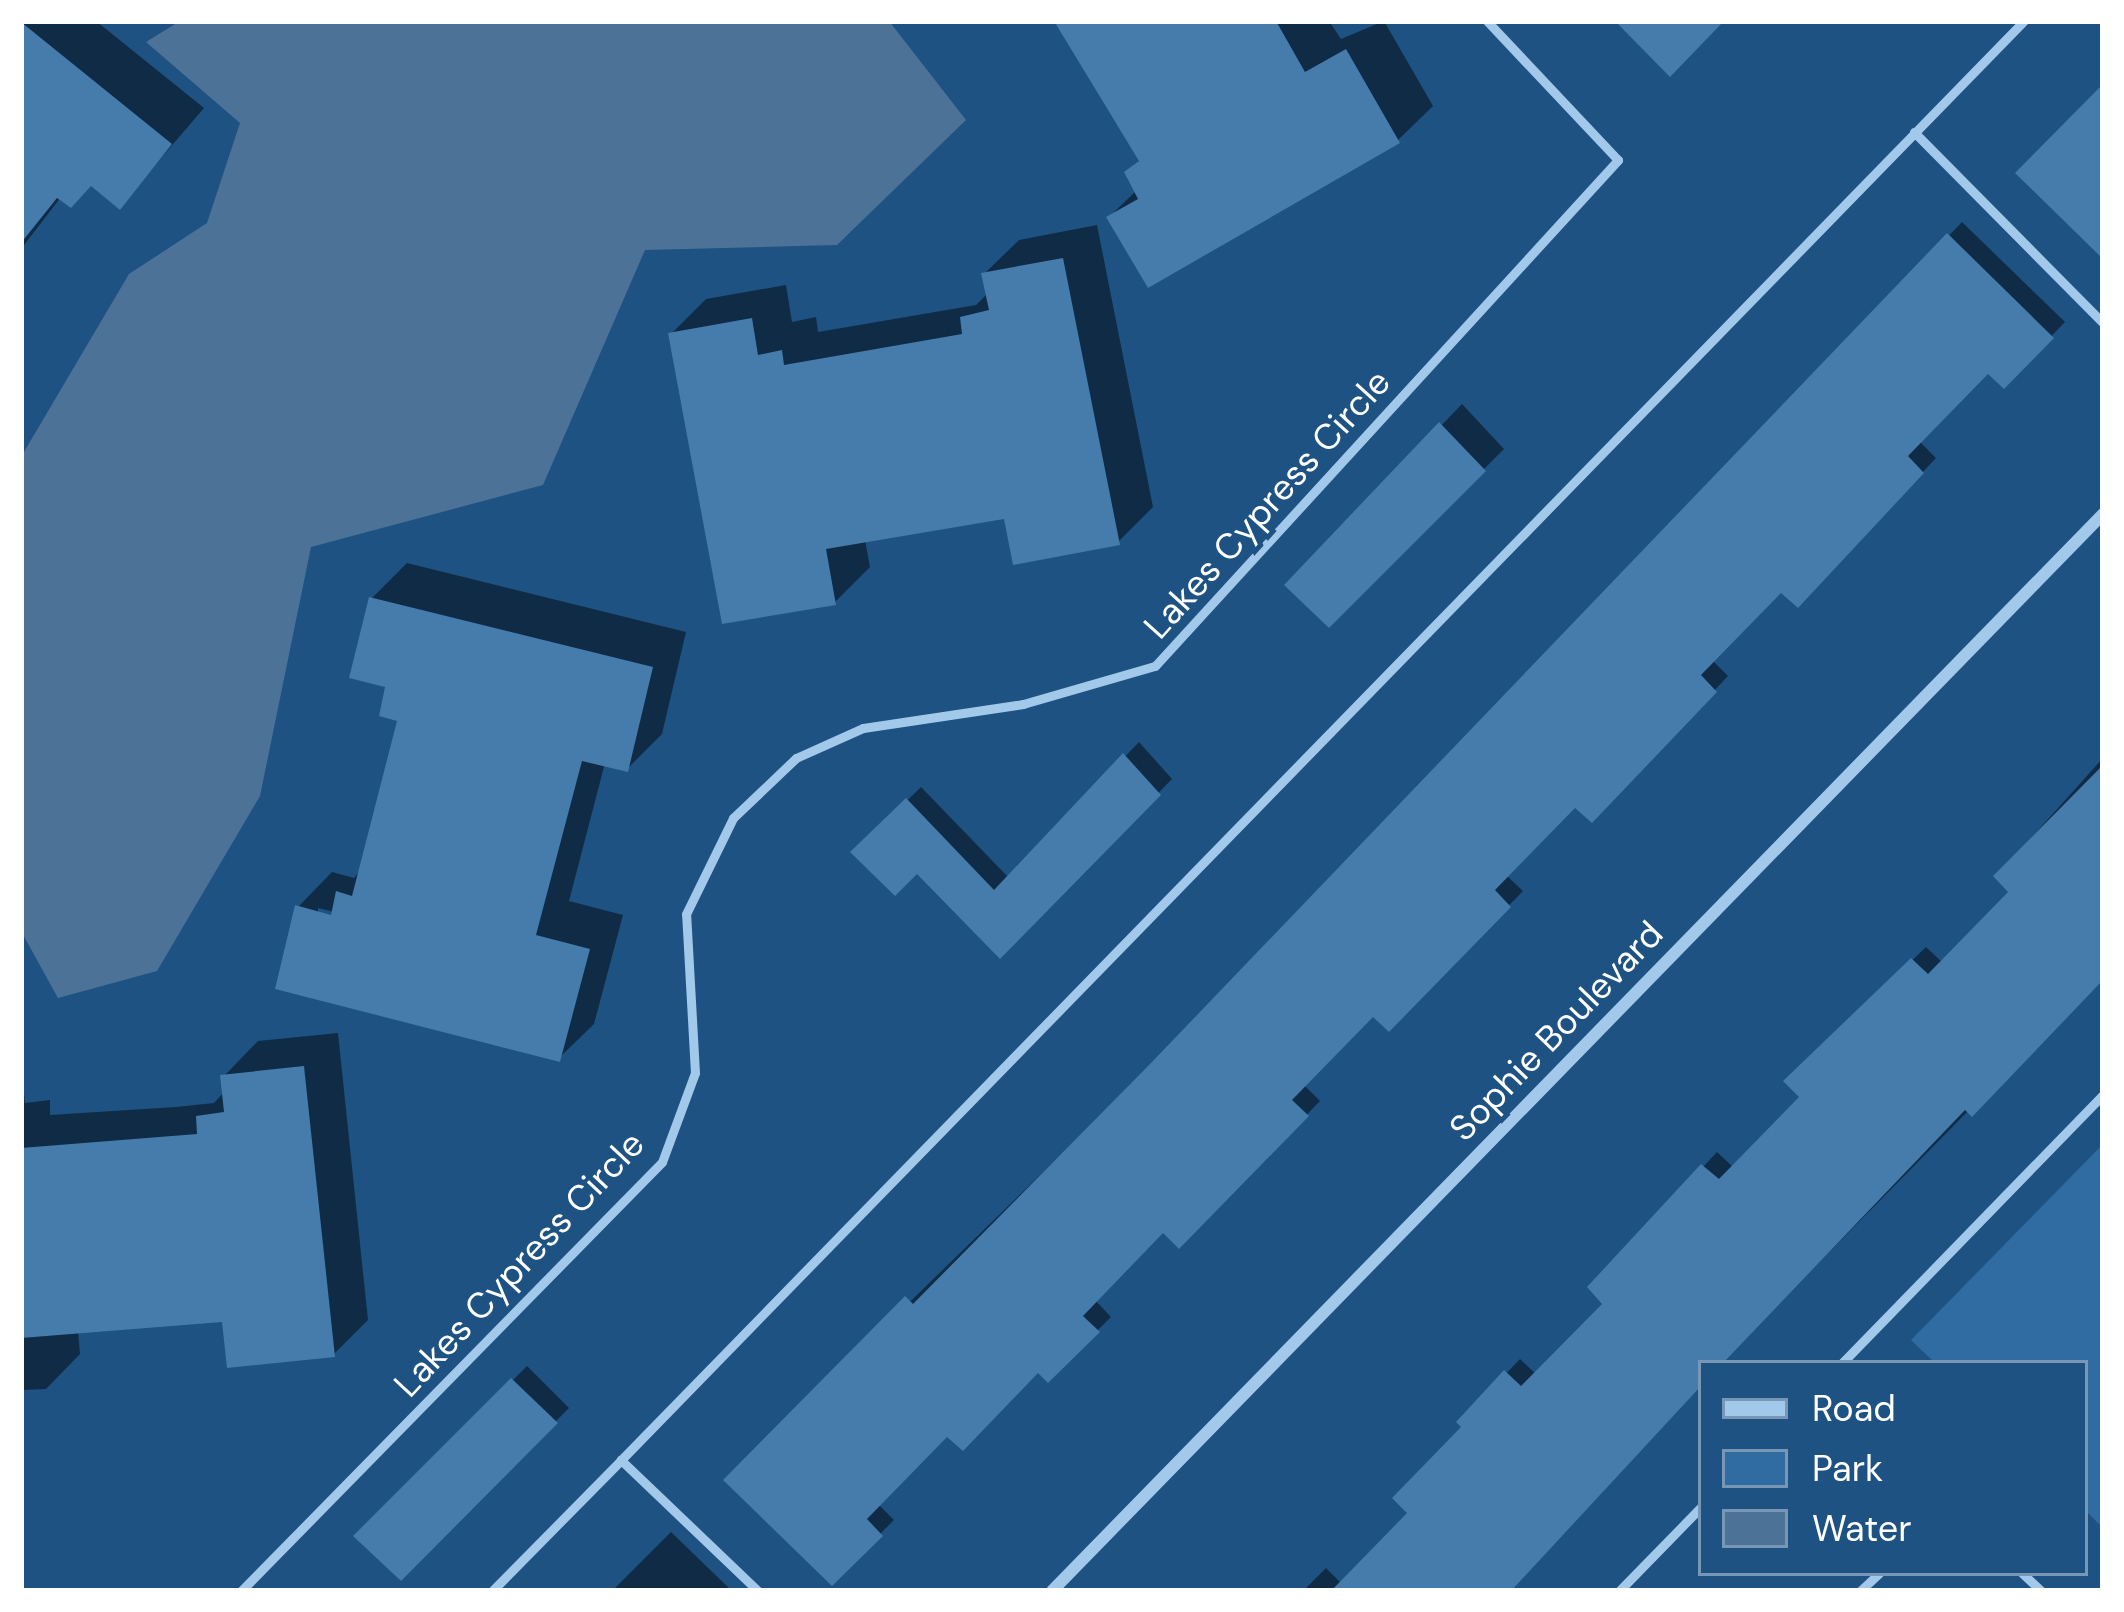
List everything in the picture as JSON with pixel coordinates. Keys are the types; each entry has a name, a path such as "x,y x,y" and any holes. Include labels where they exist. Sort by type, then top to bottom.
{"street":[{"name":"Sophie Boulevard","path":"1052,1591 2103,514"}],"lane":[{"name":"Lakes Cypress Circle","path":"241,1591 662,1162 695,1073 686,914 733,818 796,758 863,728 1023,704 1155,666 1618,160 1487,21"},
{"path":"492,1591 2024,21"},
{"path":"1914,132 2103,323"},
{"path":"1844,1360 2103,1095"},
{"path":"621,1460 758,1591"},
{"path":"1619,1591 1698,1510"}],"green space":[{"path":"2103,1144 2103,1528 2088,1513 2088,1360 1932,1360 1911,1340"}],"water":[{"path":"180,21 889,21 966,120 837,245 645,250 543,485 311,547 260,796 157,971 58,998 21,931 21,457 129,274 207,223 240,123 146,42"}],"building":[{"path":"1054,21 1276,21 1305,72 1346,49 1400,143 1148,288 1106,217 1138,199 1124,172 1139,161"},
{"path":"1615,21 1724,21 1670,77"},
{"path":"21,22 172,144 120,210 91,186 71,208 57,198 21,243"},
{"path":"2103,84 2103,259 2015,173"},
{"path":"1947,233 2054,338 2004,389 1988,374 1908,456 1924,473 1798,608 1781,593 1701,675 1717,692 1592,823 1575,808 1495,890 1511,907 1389,1032 1373,1017 1292,1100 1309,1116 1179,1249 1163,1233 1083,1316 1100,1332 1048,1383 1038,1373 963,1451 947,1437 867,1519 883,1536 832,1586 723,1480 905,1296 913,1304 1151,1063"},
{"path":"1063,258 1120,545 1013,565 1004,519 826,549 836,605 722,624 668,333 752,318 758,355 782,350 784,365 962,334 960,317 989,310 981,273"},
{"path":"1439,422 1486,471 1329,628 1284,585"},
{"path":"369,597 653,667 628,772 582,761 536,935 590,949 560,1062 275,989 295,905 331,915 336,891 352,896 397,721 379,716 385,687 349,678"},
{"path":"1123,753 1161,795 1000,959 917,874 895,896 850,852 906,798 994,890"},
{"path":"2103,765 2103,980 1972,1117 1965,1110 1726,1360 1698,1360 1698,1389 1511,1591 1331,1591 1407,1513 1392,1498 1461,1427 1456,1422 1504,1370 1521,1386 1602,1304 1587,1287 1701,1164 1719,1179 1799,1097 1783,1081 1911,958 1928,974 2008,892 1993,876"},
{"path":"304,1066 335,1357 227,1368 222,1322 21,1338 21,1148 197,1134 196,1116 224,1112 220,1075"},
{"path":"511,1378 558,1423 401,1581 353,1536"}]}
